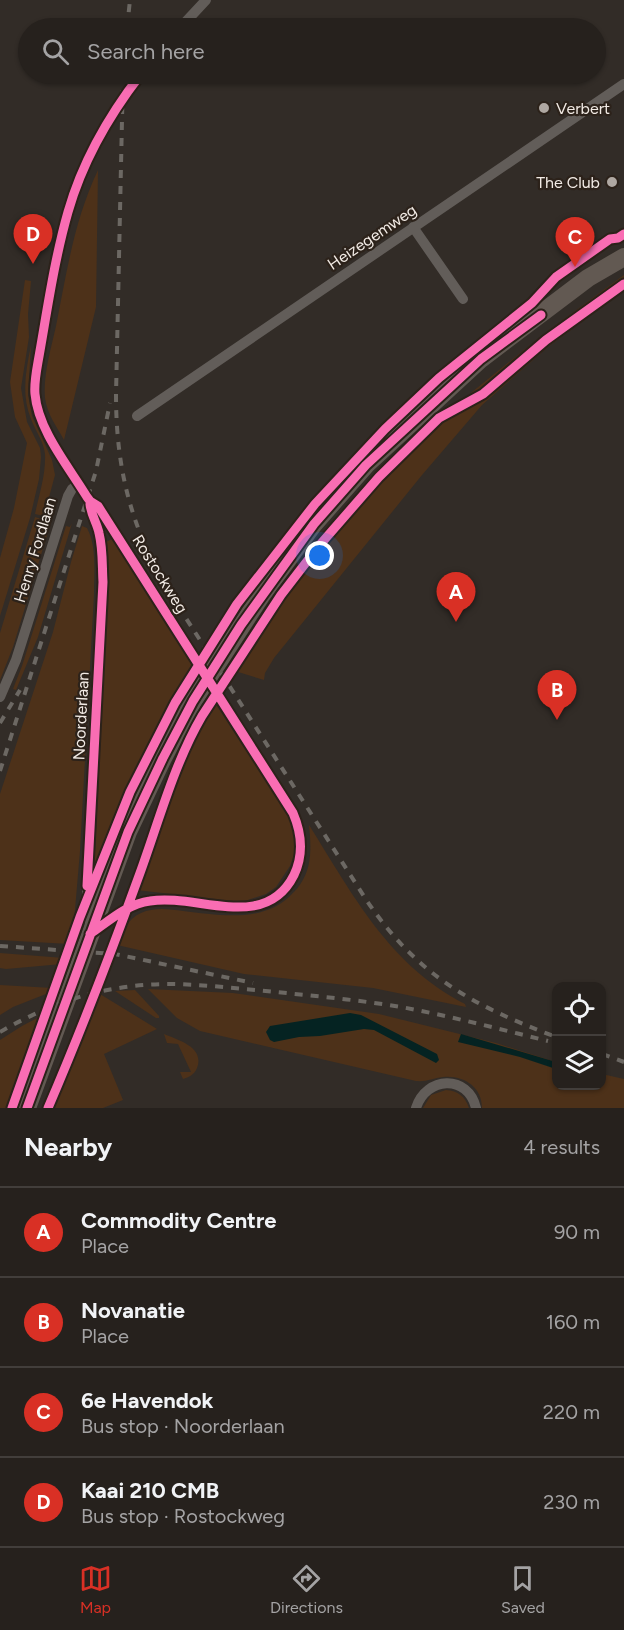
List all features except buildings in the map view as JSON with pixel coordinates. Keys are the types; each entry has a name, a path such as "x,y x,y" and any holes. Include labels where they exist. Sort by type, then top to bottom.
{"main road":[{"name":"Noorderlaan","path":"27,1108 128,832 192,701 261,596 314,524 366,465 482,359 588,278 624,257"}],"street":[{"path":"189,18 206,0"},
{"name":"Rostockweg","path":"90,934 127,908 141,902 154,900 251,907 270,900 283,891 292,878 300,862 302,843 300,828 293,813 98,506 90,501 63,459 38,412 35,384 38,362 68,211 100,136 134,84"},
{"name":"Heizegemweg","path":"137,416 624,84"},
{"path":"413,228 463,298"},
{"name":"Henry Fordlaan","path":"0,697 16,660 68,496 79,483"},
{"name":"Noorderlaan","path":"90,501 91,512 102,543 103,582 87,889 90,934"},
{"path":"416,1108 426,1091 434,1085 444,1083 464,1088 471,1096 476,1108"}],"shaded area":[{"path":"98,170 96,307 64,440 46,404 46,371 77,227"},
{"path":"624,275 624,280 547,336 479,393 445,412 545,333"},
{"path":"25,280 31,281 28,314 29,337 21,388 27,422 40,448 41,457 39,479 30,518 0,616 0,558 14,508 27,443 15,417 10,382"},
{"path":"624,288 624,291 549,346 482,405 422,475 274,658 265,673 264,680 235,671 280,600 310,562 348,517 438,423 479,400 579,318"},
{"path":"31,345 28,395 32,416 52,460 55,475 44,516 35,514 43,477 45,454 28,410 25,391"},
{"path":"35,517 51,522 13,647 0,680 0,633"},
{"path":"72,523 38,637 16,690 13,689 66,526 70,527"},
{"path":"82,526 87,528 92,543 94,594 80,851 73,933 69,944 0,940 0,794 53,632"},
{"path":"112,539 195,667 140,767 94,873 109,571 106,542"},
{"path":"215,703 287,813 296,840 290,866 276,887 266,894 242,902 136,890 194,741"},
{"path":"309,825 358,902 394,949 438,988 465,1004 466,1007 373,988 244,974 117,945 129,922 146,911 167,909 239,915 266,911 278,905 297,889 306,873 310,855"},
{"path":"0,953 64,958 62,964 6,969 0,968"},
{"path":"0,985 53,988 51,992 13,1007 0,1015"},
{"path":"148,989 233,993 379,1014 496,1043 552,1061 552,1090 606,1090 606,1075 624,1079 624,1108 482,1108 479,1094 465,1080 443,1077 416,1081 200,1031 177,1018"},
{"path":"135,990 159,1016 159,1018 115,991"},
{"path":"100,994 157,1029 104,1054 123,1100 103,1108 51,1108"},
{"path":"43,1015 9,1108 0,1108 0,1040"},
{"path":"164,1034 189,1045 194,1050 198,1061 197,1068 191,1075 183,1079 180,1072 191,1072 178,1044 167,1043"},
{"path":"446,1090 460,1095 469,1108 423,1108 431,1095"}],"water":[{"path":"350,1013 361,1015 437,1054 439,1060 436,1063 374,1030 364,1029 274,1042 270,1040 266,1032 270,1026"},
{"path":"461,1034 552,1061 552,1068 520,1057 458,1042"}],"railway":[{"path":"128,18 130,0"},
{"path":"123,84 117,424 119,451 130,502 148,552 175,601 367,901 387,927 407,950 450,985 498,1013 554,1036"},
{"path":"0,771 96,471 110,403"},
{"path":"0,723 20,690"},
{"path":"0,946 115,954 253,983"},
{"path":"0,1032 43,1010 88,994 136,986 170,984 256,990 383,1004 438,1014 548,1041"},
{"path":"606,1055 624,1062"}],"cycle path":[{"path":"90,934 126,909 150,901 168,900 229,907 248,907 266,902 281,892 294,875 300,852 300,836 293,813 98,506 90,501 63,461 37,408 35,382 55,268 68,212 89,157 118,106 134,84"},
{"path":"12,1108 80,917 130,792 175,703 237,604 315,504 385,429 439,378 532,303 556,277 610,239 624,234"},
{"path":"48,1108 107,962 183,753 202,716 281,595 318,547 379,477 439,418 483,394 546,340 624,284"},
{"path":"27,1108 128,832 193,701 241,625 314,524 366,465 481,359 541,315"},
{"path":"87,886 103,582 102,551 90,504"}],"place":[{"name":"Verbert","path":"544,108"},
{"name":"The Club","path":"612,182"},
{"name":"Kaai 210 CMB","path":"33,264"},
{"name":"6e Havendok","path":"575,267"},
{"name":"Commodity Centre","path":"456,622"},
{"name":"Novanatie","path":"557,720"}]}
